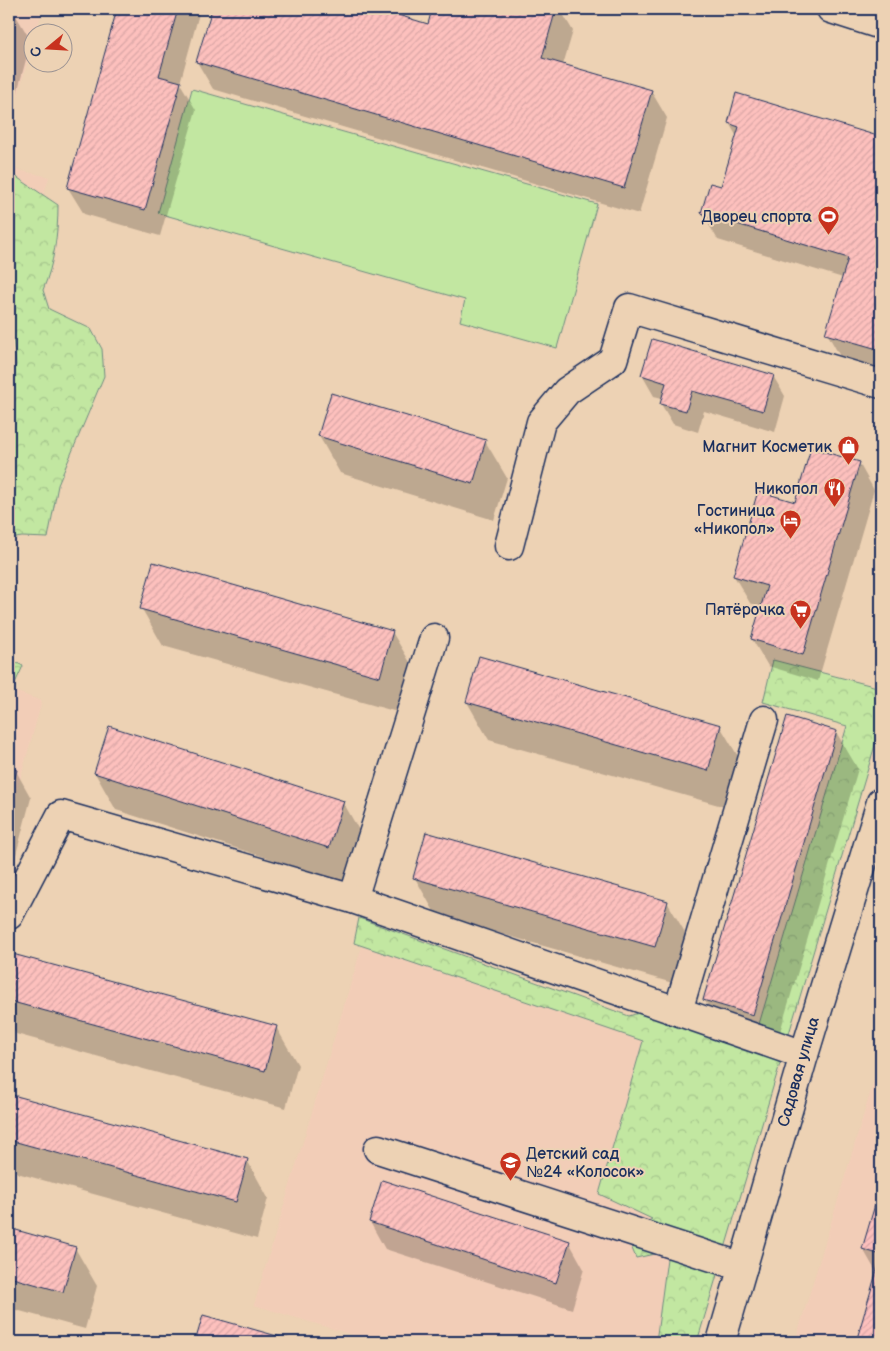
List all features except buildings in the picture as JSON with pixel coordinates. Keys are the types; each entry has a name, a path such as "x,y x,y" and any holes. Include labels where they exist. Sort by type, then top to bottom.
{"street":[{"path":"831,9 881,25"},
{"path":"510,546 541,422 567,391 613,360 629,308 881,384"},
{"path":"353,899 434,638"},
{"path":"678,1011 764,720"},
{"name":"Садовая улица","path":"721,1342 804,1054 881,802"},
{"path":"9,915 61,816 353,899 804,1054"},
{"path":"378,1149 743,1267"}],"shaded area":[{"path":"9,9 43,9 39,22 22,22 22,72 25,72 9,128"},
{"path":"9,168 49,177 9,312"},
{"path":"9,689 42,701 9,819"},
{"name":"Детский сад №24 «Колосок»","path":"365,936 767,1059 681,1342 570,1342 547,1335 544,1342 376,1342 254,1305"},
{"path":"881,1057 881,1342 795,1342"}],"green space":[{"path":"192,89 597,204 557,348 460,321 465,300 158,213"},
{"path":"9,172 58,205 55,249 43,290 49,309 91,329 102,349 104,376 58,485 48,538 22,537 9,539 9,380 16,365 9,299"},
{"path":"9,659 23,666 9,696"},
{"path":"773,660 881,688 881,725 697,1342 656,1342 668,1251 636,1258 626,1234 652,1219 599,1194 643,1041 354,943 359,918 629,1016 645,1011 757,1031 847,726 763,702"}],"place":[{"name":"Дворец спорта","path":"828,236"},
{"name":"Магнит Косметик","path":"848,466"},
{"name":"Никопол","path":"834,508"},
{"name":"Гостиница «Никопол»","path":"791,539"},
{"name":"Пятёрочка","path":"801,629"},
{"name":"Детский сад №24 «Колосок»","path":"510,1182"}]}
